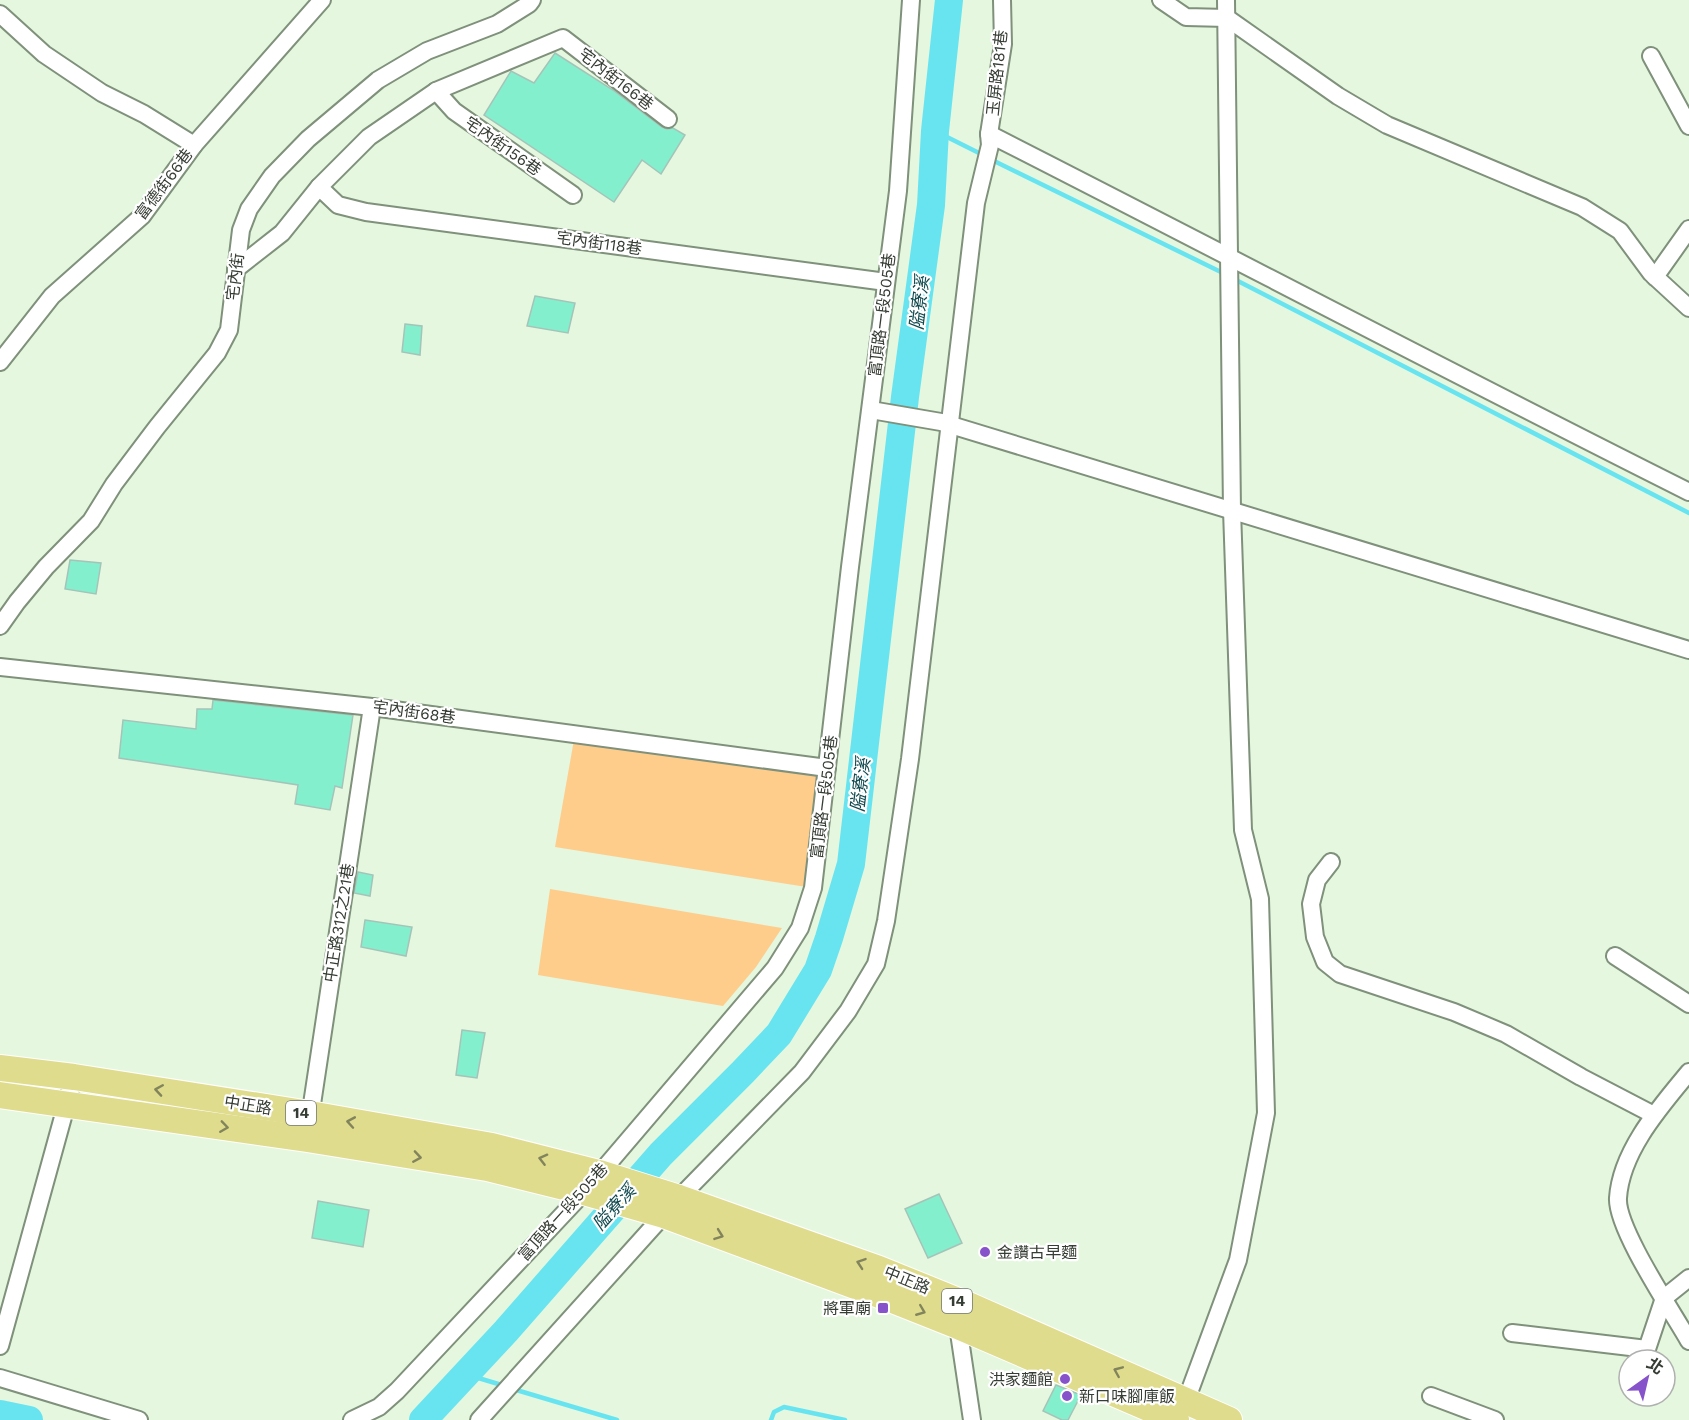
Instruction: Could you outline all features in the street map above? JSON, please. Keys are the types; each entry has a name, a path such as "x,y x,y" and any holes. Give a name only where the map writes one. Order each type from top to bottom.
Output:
{"main road":[{"name":"中正路","path":"0,1068 74,1077 487,1168 592,1183"},
{"name":"中正路","path":"0,1095 67,1104 309,1127"},
{"name":"14","path":"592,1183 671,1206"},
{"name":"中正路","path":"671,1206 885,1297 963,1316 1181,1414 1229,1420"}],"street":[{"name":"富德街66巷","path":"0,362 52,296 142,216 194,145 322,0"},
{"name":"宅內街","path":"0,626 39,576 92,521 121,474 217,353 229,330 241,230 249,209 272,176 308,139 378,80 427,51 497,24 532,0"},
{"name":"富頂路一段505巷","path":"352,1420 379,1407 397,1391 592,1183 775,968 800,928 813,888 827,768 876,411 886,282 898,191 910,0"},
{"name":"玉屏路181巷","path":"479,1420 671,1206 802,1072 848,1011 876,963 886,921 910,759 945,423 976,203 989,147 1003,44 1002,0"},
{"path":"1161,0 1186,17 1227,18 1338,96 1387,125 1582,207 1620,231 1655,277 1689,308"},
{"path":"1181,1414 1238,1260 1266,1113 1260,899 1243,830 1232,510 1226,0"},
{"path":"0,14 44,54 102,93 144,114 194,145"},
{"name":"宅內街166巷","path":"436,91 563,38 668,119"},
{"path":"1651,56 1689,126"},
{"path":"236,269 282,232 319,187 369,137 436,91"},
{"name":"宅內街156巷","path":"436,91 454,111 573,195"},
{"path":"989,147 1689,492"},
{"name":"宅內街118巷","path":"319,187 338,205 366,212 886,282"},
{"path":"1655,277 1689,229"},
{"path":"876,411 945,423 1689,650"},
{"name":"宅內街68巷","path":"0,667 372,706 827,768"},
{"name":"中正路312之21巷","path":"309,1127 372,706"},
{"path":"1331,862 1317,880 1311,904 1315,938 1325,962 1340,974 1454,1012 1506,1034 1654,1115"},
{"path":"1615,956 1689,1004"},
{"path":"1689,1072 1654,1115 1624,1167 1618,1200 1624,1227 1689,1341"},
{"path":"0,1346 74,1077"},
{"path":"1512,1333 1647,1349 1664,1298 1689,1278"},
{"path":"963,1316 972,1420"},
{"path":"0,1378 140,1420"},
{"path":"1431,1396 1495,1420"}],"shaded area":[{"path":"575,734 822,768 813,888 555,847"},
{"path":"550,889 782,928 756,967 723,1006 538,975"}],"building":[{"path":"555,53 613,90 662,127 673,128 685,135 661,174 642,160 614,202 484,115 511,71 534,83"},
{"path":"535,296 575,303 568,333 527,326"},
{"path":"405,324 422,326 420,355 402,352"},
{"path":"70,560 101,563 96,594 65,589"},
{"path":"213,700 353,715 342,788 335,786 330,810 295,804 298,785 119,758 123,720 196,729 197,709 212,709"},
{"path":"358,872 373,875 370,896 354,893"},
{"path":"365,920 412,927 406,956 361,947"},
{"path":"462,1030 485,1033 477,1078 456,1075"},
{"path":"939,1194 962,1243 928,1258 905,1209"},
{"path":"318,1201 369,1210 363,1247 312,1238"},
{"path":"1056,1385 1081,1395 1068,1420 1062,1420 1043,1411"}],"waterway":[{"name":"隘寮溪","path":"423,1420 506,1331 661,1154 779,1034 818,970 851,864 905,397 931,205 935,131 949,0"},
{"path":"935,131 983,155"},
{"path":"990,159 1225,274"},
{"path":"1232,278 1689,513"},
{"path":"465,1374 505,1386"},
{"path":"513,1389 617,1420"},
{"path":"771,1420 774,1412 784,1407 845,1420"},
{"name":"隘寮溪","path":"0,1414 29,1420"}],"place":[{"name":"金讚古早麵","path":"985,1252"},
{"name":"將軍廟","path":"883,1308"},
{"name":"洪家麵館","path":"1065,1379"},
{"name":"新口味腳庫飯","path":"1067,1396"}]}
